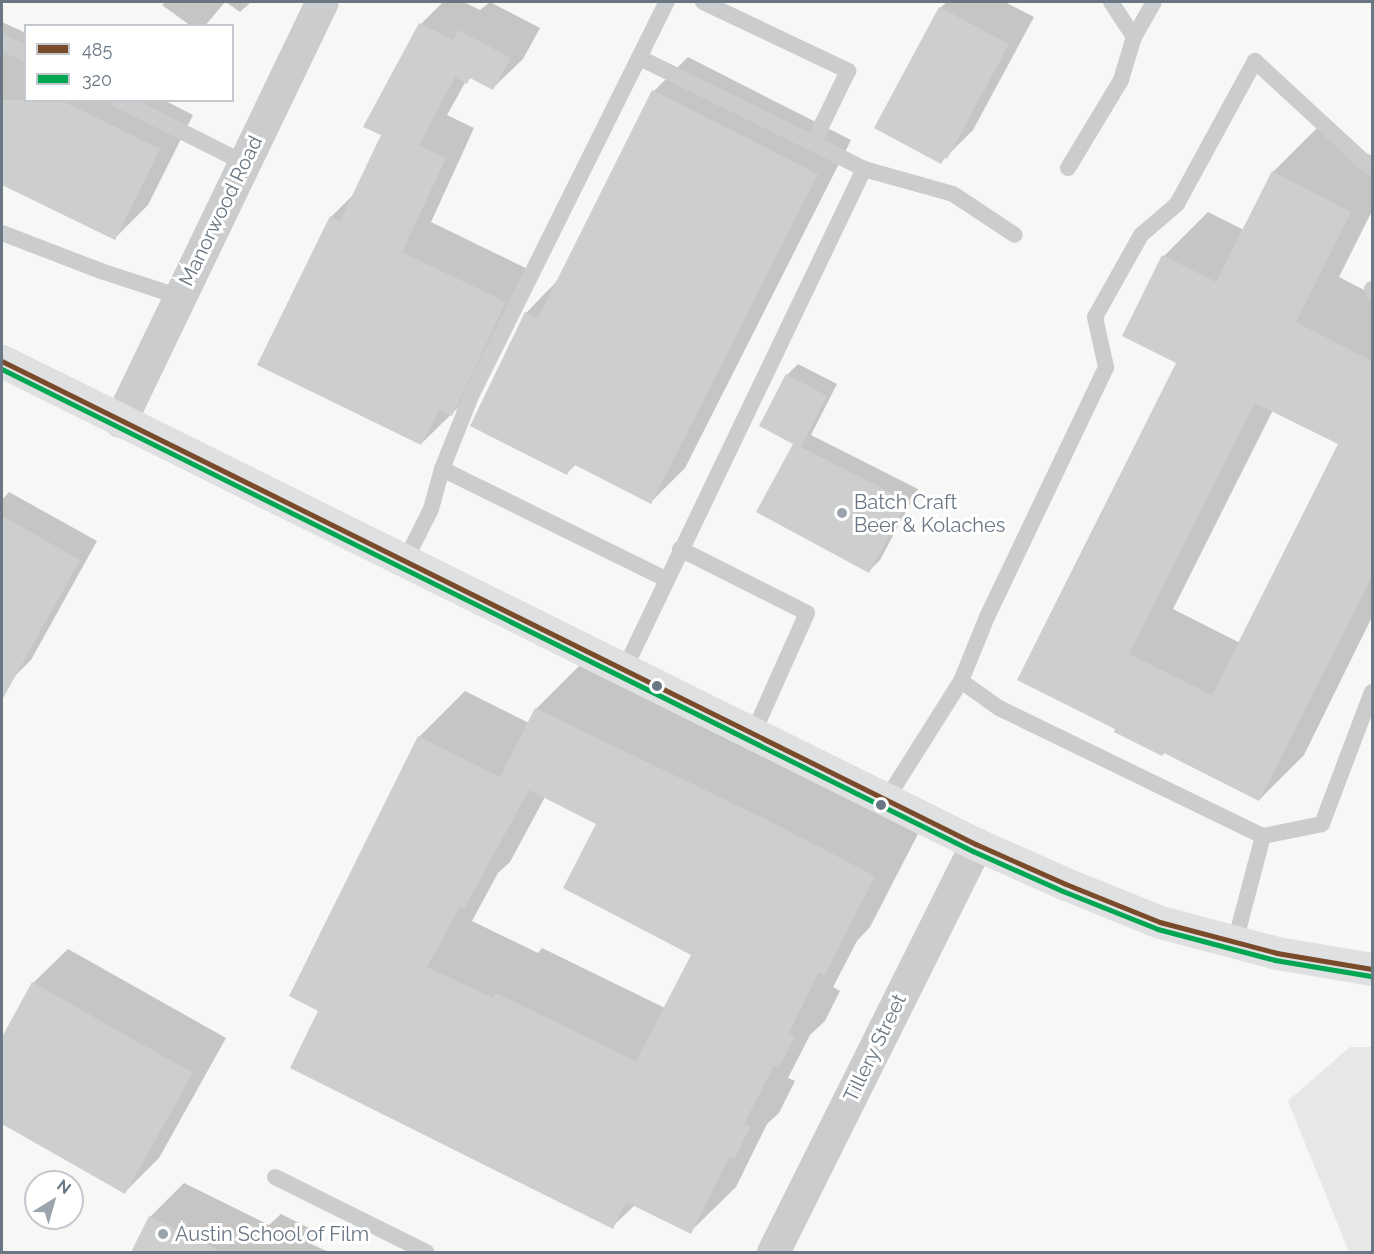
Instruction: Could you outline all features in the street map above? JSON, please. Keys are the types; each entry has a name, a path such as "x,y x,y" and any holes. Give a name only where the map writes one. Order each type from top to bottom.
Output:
{"main road":[{"path":"2,361 120,422 976,844 1160,922 1277,953 1372,969"}],"street":[{"name":"Manorwood Road","path":"120,422 322,2"},
{"name":"Tillery Street","path":"773,1252 976,844"}],"lane":[{"path":"405,561 431,509 442,469 471,396 667,2"},
{"path":"703,2 848,71 813,143"},
{"path":"1111,2 1134,37"},
{"path":"1068,168 1121,80 1134,37 1154,2"},
{"path":"2,42 24,53"},
{"path":"640,58 864,169 953,194 1015,235"},
{"path":"886,800 961,681 987,617 1106,367 1095,318 1141,235 1177,204 1255,61 1372,168"},
{"path":"123,102 244,163"},
{"path":"624,670 864,169"},
{"path":"2,233 100,271 131,279 180,297"},
{"path":"442,469 666,579"},
{"path":"680,549 807,613 753,734"},
{"path":"961,681 999,708 1263,836 1322,824 1372,692"},
{"path":"1235,942 1263,836"},
{"path":"274,1177 426,1252"}],"shaded area":[{"path":"1350,1047 1372,1047 1372,1252 1349,1252 1288,1101"}],"building":[{"path":"939,7 1009,44 947,159 945,157 941,164 874,128"},
{"path":"419,23 453,40 458,30 511,58 493,90 470,78 467,84 455,77 419,145 446,158 402,252 506,302 452,416 439,410 421,445 257,365 330,216 340,221 381,135 363,127"},
{"path":"652,90 818,174 651,504 573,464 567,475 470,426 525,312 538,318"},
{"path":"2,100 64,102 160,149 115,240 2,185"},
{"path":"1272,171 1351,212 1296,322 1372,361 1372,576 1259,801 1164,753 1162,756 1114,732 1115,729 1017,680 1176,363 1122,336 1162,255 1216,282","holes":["1255,403 1338,444 1212,695 1129,654"]},
{"path":"786,374 827,396 801,447 908,501 869,573 756,512 793,444 759,426"},
{"path":"2,516 80,560 2,700"},
{"path":"535,708 769,821 875,876 825,975 819,972 789,1033 795,1036 779,1068 774,1065 744,1124 750,1127 734,1160 729,1157 691,1234 626,1202 613,1229 290,1068 318,1011 289,996 418,736 500,777","holes":["529,790 596,824 563,888 691,955 636,1061 496,993 493,998 427,967 460,907 464,909"]},
{"path":"32,982 193,1073 125,1194 2,1124 2,1037"},
{"name":"Austin School of Film","path":"149,1216 222,1252 131,1252"}],"transit line":[{"name":"485","path":"2,361 976,844 1066,884 1160,922 1277,953 1372,969"},
{"name":"320","path":"2,369 973,851 1063,891 1158,929 1275,960 1371,976"}],"place":[{"name":"Batch Craft Beer & Kolaches","path":"842,513"},
{"name":"Austin School of Film","path":"163,1234"}]}
